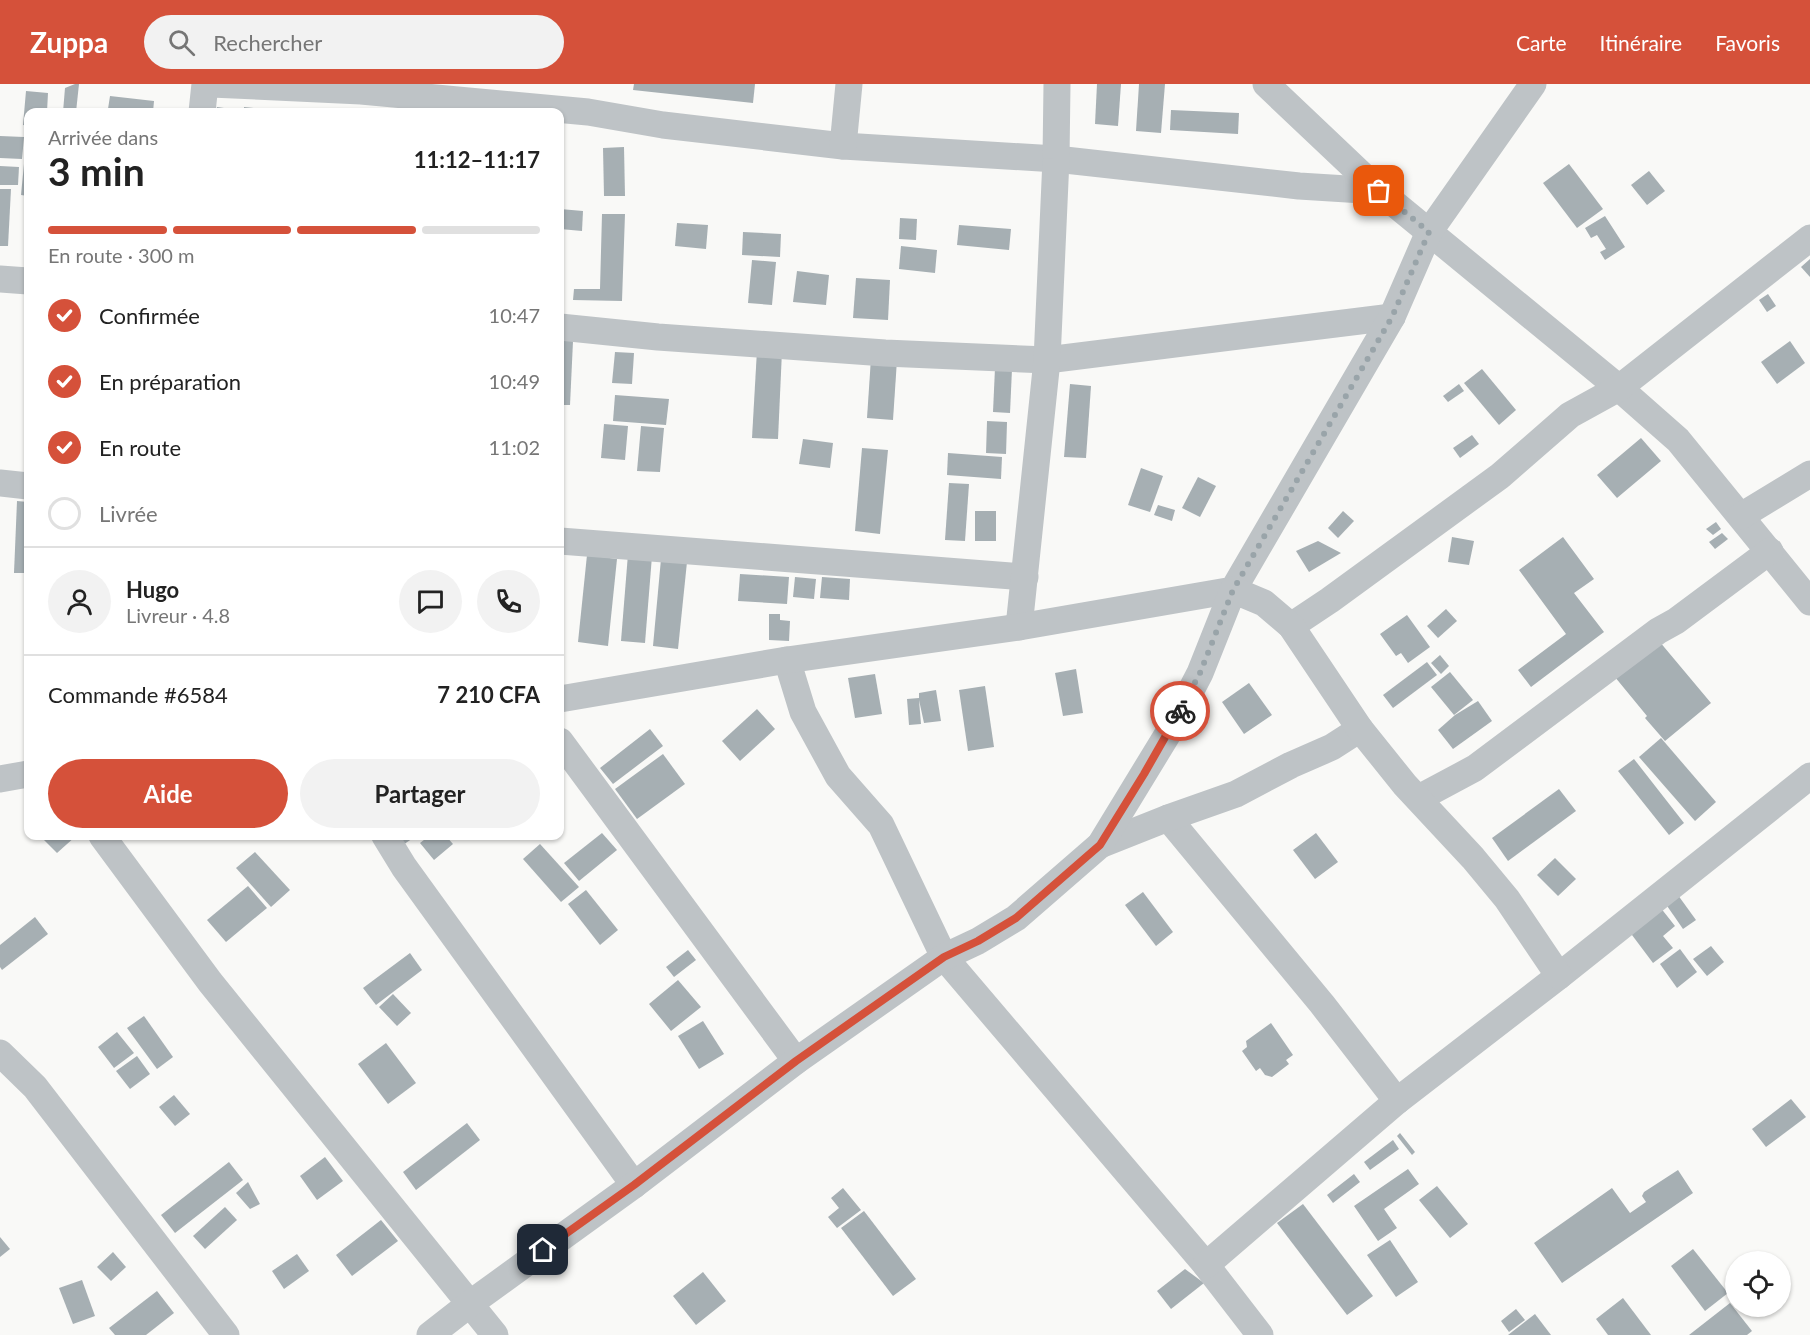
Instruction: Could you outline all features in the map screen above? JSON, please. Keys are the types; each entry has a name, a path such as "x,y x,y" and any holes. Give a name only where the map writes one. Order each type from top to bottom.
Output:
{"street":[{"path":"202,108 205,84"},
{"path":"211,84 362,91 406,98 536,108"},
{"path":"843,146 849,84"},
{"path":"1019,627 1047,360 1057,84"},
{"path":"1266,84 1379,191 1619,388 1678,440 1810,602"},
{"path":"430,1335 634,1185 796,1061 944,957 978,941 1016,918 1100,845 1161,746 1200,673 1233,590 1392,317 1429,232 1533,84"},
{"path":"564,110 663,125 843,146 1056,159 1288,185 1379,191"},
{"path":"1291,626 1500,476 1570,415 1619,388 1810,238"},
{"path":"0,279 24,281"},
{"path":"564,327 658,337 885,353 1047,360 1392,317"},
{"path":"1741,516 1810,474"},
{"path":"0,483 24,486"},
{"path":"564,541 1025,578"},
{"path":"1419,798 1475,768 1658,631 1676,621 1770,551"},
{"path":"564,698 787,660 1019,627 1233,590 1264,603 1291,626 1360,729 1405,785 1507,899 1559,976"},
{"path":"787,660 803,712 838,776 881,825 944,957 1206,1265 1260,1335"},
{"path":"1100,845 1236,794 1291,765 1332,747 1360,729"},
{"path":"564,746 796,1061"},
{"path":"0,779 24,775"},
{"path":"1206,1265 1396,1101 1559,976 1810,776"},
{"path":"1168,818 1322,1004 1396,1101"},
{"path":"105,840 210,982 495,1335"},
{"path":"387,840 404,867 634,1185"},
{"path":"0,1053 35,1087 226,1335"}],"building":[{"path":"79,84 76,108 63,108 65,88"},
{"path":"634,84 755,84 753,103 633,90"},
{"path":"1097,84 1121,84 1118,126 1095,124"},
{"path":"1139,84 1165,84 1161,133 1136,131"},
{"path":"26,91 48,93 47,108 24,108"},
{"path":"110,96 154,101 153,108 108,108"},
{"path":"1171,110 1239,113 1238,134 1170,130"},
{"path":"0,136 24,137 22,159 0,158"},
{"path":"624,147 625,196 604,196 603,148"},
{"path":"24,164 24,195 21,195"},
{"path":"1569,164 1603,209 1577,228 1543,183"},
{"path":"0,166 19,167 18,185 0,185"},
{"path":"1649,171 1665,191 1647,205 1631,185"},
{"path":"0,189 11,189 8,246 0,246"},
{"path":"564,209 583,211 582,231 564,229"},
{"path":"602,214 625,214 622,301 573,300 574,289 600,289"},
{"path":"1605,216 1625,247 1605,260 1600,252 1606,249 1597,235 1591,238 1585,228"},
{"path":"900,218 917,219 916,240 899,239"},
{"path":"677,223 708,225 706,249 675,246"},
{"path":"959,225 1011,229 1009,250 957,245"},
{"path":"743,232 781,234 780,257 742,255"},
{"path":"901,246 937,250 935,273 899,269"},
{"path":"1810,259 1810,277 1801,267"},
{"path":"752,260 776,262 772,305 748,303"},
{"path":"797,271 829,275 826,305 793,302"},
{"path":"856,278 890,280 888,320 853,318"},
{"path":"1768,294 1776,306 1767,312 1759,300"},
{"path":"564,341 573,341 570,405 564,405"},
{"path":"1790,341 1805,363 1777,384 1761,362"},
{"path":"757,350 782,351 778,439 752,438"},
{"path":"615,352 634,353 632,384 612,383"},
{"path":"871,358 897,360 893,420 867,418"},
{"path":"995,368 1012,369 1010,413 993,412"},
{"path":"1482,369 1516,410 1499,425 1464,383"},
{"path":"1070,384 1091,386 1086,458 1064,457"},
{"path":"1459,384 1464,391 1448,402 1443,396"},
{"path":"615,395 669,399 666,425 613,421"},
{"path":"987,421 1007,422 1006,454 986,453"},
{"path":"604,424 628,426 625,460 601,458"},
{"path":"641,426 664,428 660,472 637,471"},
{"path":"1472,435 1479,444 1460,458 1453,448"},
{"path":"1641,438 1661,461 1617,498 1597,475"},
{"path":"803,439 833,443 830,468 799,464"},
{"path":"862,448 888,450 880,534 855,531"},
{"path":"948,453 1002,457 1001,479 947,475"},
{"path":"1141,468 1163,476 1150,512 1128,505"},
{"path":"1198,477 1216,486 1200,517 1182,508"},
{"path":"949,483 969,484 965,541 945,540"},
{"path":"17,501 24,502 24,573 14,573"},
{"path":"1158,505 1175,510 1172,521 1154,515"},
{"path":"975,511 996,511 996,541 975,541"},
{"path":"1343,511 1354,521 1338,538 1328,528"},
{"path":"1716,522 1721,529 1713,535 1706,529"},
{"path":"1722,533 1728,539 1715,549 1709,542"},
{"path":"1452,537 1474,541 1469,565 1448,562"},
{"path":"1563,537 1594,579 1574,593 1604,632 1531,687 1518,670 1566,634 1519,570"},
{"path":"1318,541 1341,553 1309,572 1296,551"},
{"path":"628,554 652,556 645,643 621,641"},
{"path":"587,555 617,559 608,646 578,642"},
{"path":"661,559 687,562 678,649 653,646"},
{"path":"740,574 789,577 787,604 738,601"},
{"path":"795,577 816,579 814,599 793,597"},
{"path":"822,577 850,579 849,600 820,598"},
{"path":"1446,609 1457,621 1438,638 1427,626"},
{"path":"769,614 780,614 780,620 790,621 789,641 769,640"},
{"path":"1407,615 1430,647 1408,663 1401,653 1396,656 1380,634"},
{"path":"1654,635 1711,703 1665,741 1610,671"},
{"path":"1440,655 1449,666 1441,674 1431,663"},
{"path":"1427,662 1437,675 1393,708 1383,695"},
{"path":"1076,669 1083,713 1063,716 1055,673"},
{"path":"1450,672 1473,700 1454,715 1431,687"},
{"path":"875,674 882,714 855,718 848,678"},
{"path":"1249,683 1272,715 1244,734 1222,702"},
{"path":"985,686 994,747 968,751 959,690"},
{"path":"936,690 941,721 924,723 919,700 921,724 909,725 907,699 919,698 919,693"},
{"path":"1478,701 1492,721 1453,749 1438,730 1455,715"},
{"path":"757,709 775,729 740,761 722,741"},
{"path":"650,729 663,746 613,784 600,768"},
{"path":"1661,738 1716,802 1695,821 1639,757"},
{"path":"663,754 685,784 637,819 615,789"},
{"path":"1634,759 1684,823 1669,835 1618,771"},
{"path":"1559,789 1576,811 1508,861 1492,838"},
{"path":"602,833 617,850 579,881 564,863"},
{"path":"1316,833 1338,862 1315,879 1293,850"},
{"path":"44,840 72,840 57,853"},
{"path":"394,840 410,840 400,847"},
{"path":"424,840 450,840 453,844 434,860 420,843"},
{"path":"540,844 579,887 561,902 523,859"},
{"path":"255,852 290,890 271,907 236,868"},
{"path":"1555,858 1576,879 1558,896 1537,875"},
{"path":"248,886 267,908 226,942 207,920"},
{"path":"586,890 618,930 600,945 568,904"},
{"path":"1675,891 1696,920 1683,929 1663,900"},
{"path":"1143,892 1173,932 1156,946 1125,905"},
{"path":"1660,907 1675,926 1663,936 1673,948 1653,963 1629,931"},
{"path":"35,917 48,934 2,970 0,945"},
{"path":"1711,946 1724,962 1707,976 1693,959"},
{"path":"1680,949 1697,972 1677,988 1660,964"},
{"path":"688,950 696,960 674,977 666,967"},
{"path":"410,953 422,970 376,1005 363,988"},
{"path":"678,980 701,1007 671,1031 649,1004"},
{"path":"393,994 411,1013 397,1026 379,1007"},
{"path":"144,1016 173,1057 157,1069 127,1028"},
{"path":"703,1021 724,1054 699,1069 678,1036"},
{"path":"1271,1023 1293,1055 1286,1060 1289,1064 1272,1077 1265,1075 1260,1068 1256,1071 1242,1051 1247,1047 1246,1041"},
{"path":"117,1032 134,1053 114,1068 98,1047"},
{"path":"386,1043 416,1083 388,1104 358,1064"},
{"path":"137,1056 150,1074 130,1089 116,1071"},
{"path":"174,1095 190,1114 175,1126 159,1107"},
{"path":"1791,1099 1806,1117 1766,1147 1752,1129"},
{"path":"467,1123 480,1140 416,1190 403,1172"},
{"path":"1400,1133 1415,1152 1412,1155 1397,1136"},
{"path":"1393,1140 1399,1149 1370,1170 1364,1162"},
{"path":"325,1157 343,1181 317,1200 300,1176"},
{"path":"229,1162 243,1180 175,1233 161,1215"},
{"path":"1408,1169 1419,1184 1384,1209 1397,1228 1378,1241 1354,1206"},
{"path":"1678,1170 1693,1193 1562,1283 1534,1243 1612,1188 1630,1213 1646,1202 1642,1196 1644,1192"},
{"path":"1354,1174 1360,1182 1333,1203 1327,1195"},
{"path":"248,1182 260,1204 250,1209 236,1193"},
{"path":"1437,1186 1468,1224 1450,1238 1419,1200"},
{"path":"843,1188 861,1210 837,1228 828,1217 839,1208 831,1198"},
{"path":"1303,1204 1373,1296 1347,1315 1277,1223"},
{"path":"225,1207 237,1220 205,1249 193,1236"},
{"path":"864,1211 916,1279 893,1296 841,1228"},
{"path":"381,1220 398,1241 352,1276 336,1255"},
{"path":"0,1237 10,1249 0,1257"},
{"path":"1390,1240 1418,1282 1396,1297 1367,1255"},
{"path":"1693,1249 1725,1289 1725,1295 1705,1311 1671,1266"},
{"path":"113,1252 126,1267 111,1281 97,1267"},
{"path":"297,1254 309,1271 284,1289 272,1271"},
{"path":"1185,1269 1204,1283 1171,1309 1157,1291"},
{"path":"703,1272 726,1301 696,1325 673,1296"},
{"path":"82,1280 95,1316 73,1324 59,1288"},
{"path":"157,1291 174,1313 146,1335 115,1335 109,1328"},
{"path":"1623,1298 1651,1335 1608,1335 1596,1319"},
{"path":"1725,1307 1725,1317 1741,1317 1752,1331 1747,1335 1689,1335"},
{"path":"1516,1309 1525,1320 1509,1332 1501,1321"},
{"path":"1535,1314 1551,1335 1508,1335"}],"way so far":[{"path":"1180,711 1200,673 1233,590 1392,317 1429,232 1379,191"}],"route":[{"path":"543,1250 634,1185 796,1061 944,957 978,941 1016,918 1100,845 1180,711"}]}
